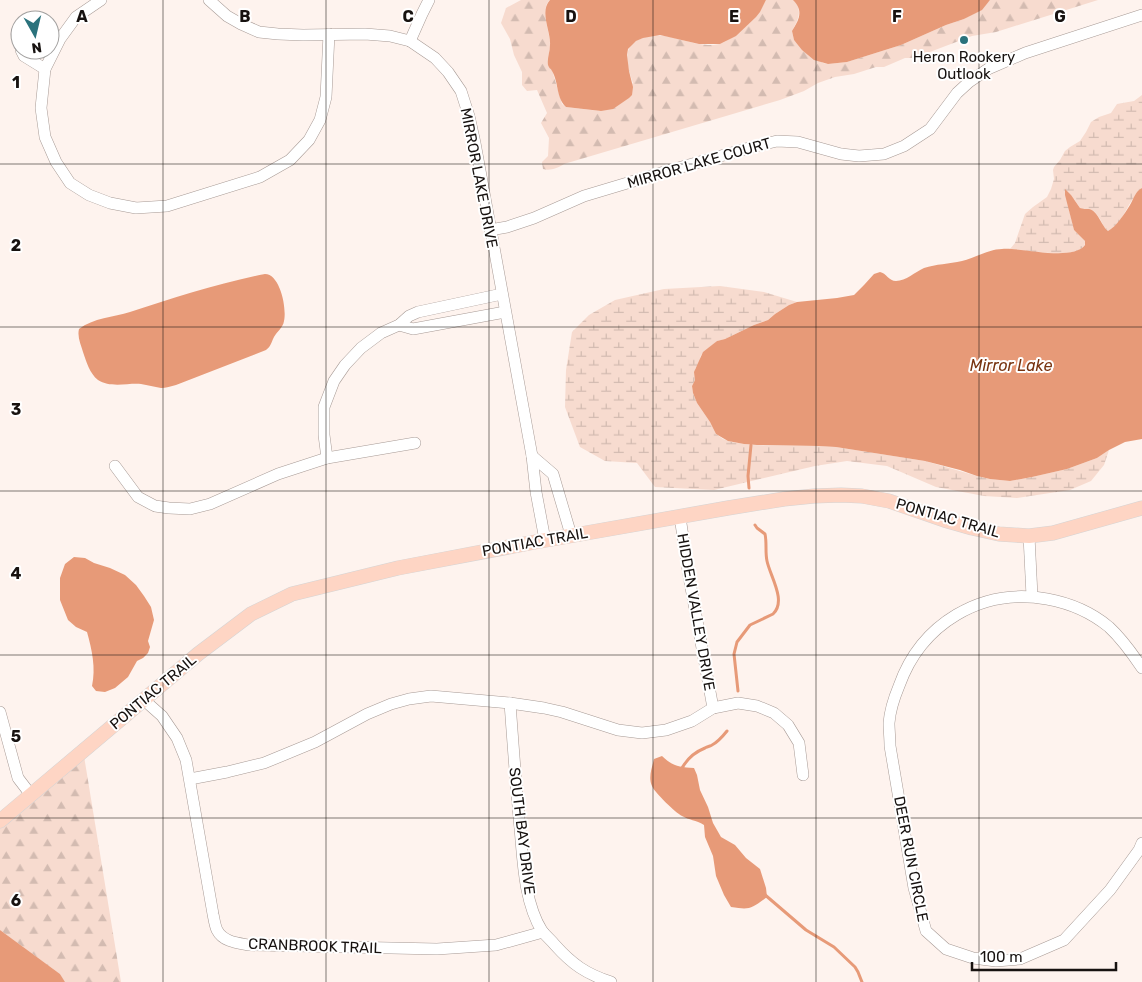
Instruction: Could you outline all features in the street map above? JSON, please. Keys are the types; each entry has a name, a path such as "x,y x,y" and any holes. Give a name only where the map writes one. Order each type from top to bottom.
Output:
{"main road":[{"name":"PONTIAC TRAIL","path":"0,821 198,654 251,614 292,594 398,568 545,540 784,499 814,496 862,496 889,501 944,520 999,534 1029,536 1053,533 1142,508"}],"street":[{"path":"60,33 76,17 101,0"},
{"name":"MIRROR LAKE DRIVE","path":"209,0 227,16 259,32 278,34 365,34 390,36 410,41 435,58 448,72 461,91 469,116 532,456 536,492 545,540"},
{"path":"410,41 429,0"},
{"name":"MIRROR LAKE COURT","path":"490,230 507,227 534,218 584,196 777,141 798,142 841,154 859,156 884,154 904,146 930,129 957,93 988,69 1025,53 1142,15"},
{"path":"48,60 45,69 41,108 45,137 56,162 70,183 89,195 110,203 136,208 167,206 260,177 290,160 309,140 320,120 326,97 329,34"},
{"path":"30,60 45,69"},
{"path":"327,458 324,435 324,407 334,381 345,365 361,348 381,333 399,325 409,316 418,312 502,294"},
{"path":"439,307 442,324"},
{"path":"399,325 413,329 505,312"},
{"path":"115,466 138,497 155,506 190,509 210,504 278,474 327,458 415,443"},
{"path":"532,456 554,474 571,536"},
{"name":"HIDDEN VALLEY DRIVE","path":"680,517 712,708"},
{"path":"1029,536 1032,596"},
{"name":"DEER RUN CIRCLE","path":"1142,668 1129,648 1108,626 1088,613 1061,602 1032,596 988,601 965,610 942,624 915,654 903,673 894,699 889,723 890,746 914,888 926,931 946,949 973,958 996,962 1020,959 1064,940 1110,890 1142,843"},
{"path":"190,779 264,762 315,742 367,714 391,704 431,696 544,708 618,730 642,733 666,730 692,721 712,708 738,703 757,706 774,713 788,725 799,743 803,775"},
{"name":"CRANBROOK TRAIL","path":"144,700 162,716 177,738 186,760 213,914 217,931 224,938 249,945 437,950 496,945 543,932"},
{"name":"SOUTH BAY DRIVE","path":"510,703 513,759 527,888 535,916 543,932 577,967 595,977 611,982"},
{"path":"0,712 18,778 31,795"}],"green space":[{"path":"521,0 550,0 545,12 550,42 548,62 562,104 566,107 600,111 633,83 627,58 630,47 634,43 649,36 666,36 699,44 719,44 725,42 746,26 766,0 794,0 799,12 792,31 794,40 823,63 828,64 847,62 901,45 964,19 981,10 990,0 1098,0 996,32 972,36 914,58 905,58 884,67 876,67 854,74 835,77 780,100 548,170 543,169 542,162 548,156 549,138 541,123 547,113 537,90 527,91 522,85 522,72 514,55 510,39 501,23 506,8"},
{"path":"1142,95 1142,188 1133,198 1118,223 1108,231 1096,214 1080,208 1074,199 1069,209 1074,230 1085,241 1085,245 1082,248 1068,253 1010,249 1015,243 1025,214 1047,197 1054,179 1054,167 1065,151 1080,141 1091,122 1111,113 1117,104 1134,101"},
{"path":"720,286 764,292 797,302 789,305 768,320 717,341 701,355 695,369 695,380 692,386 693,393 716,434 723,439 751,445 836,447 925,461 977,476 1010,481 1067,469 1097,458 1109,450 1104,465 1091,481 1070,490 1017,498 984,496 936,487 887,466 847,461 815,466 714,490 655,487 637,463 605,461 580,447 565,407 566,370 572,332 589,315 615,300 664,289"},
{"path":"84,756 121,982 65,982 60,974 0,930 0,826"}],"water":[{"path":"550,0 766,0 756,17 736,36 720,44 699,44 660,35 636,41 628,49 627,55 633,87 632,95 613,109 601,111 566,107 561,99 554,76 548,65 550,40 545,16"},
{"path":"793,0 990,0 982,10 901,45 847,62 828,64 814,60 794,40 792,31 799,12"},
{"name":"Mirror Lake","path":"1142,188 1142,439 1125,442 1097,458 1067,469 1010,481 977,476 925,461 836,447 757,445 728,441 716,434 697,403 692,386 695,380 694,372 703,352 717,341 768,320 789,305 797,302 854,295 874,274 880,272 891,280 900,281 924,268 962,261 997,249 1069,253 1085,245 1085,241 1074,230 1065,189 1080,208 1095,212 1108,231 1120,220 1136,193"},
{"path":"265,274 270,275 278,285 285,315 282,326 266,350 176,385 163,388 141,384 108,384 98,380 91,371 85,359 79,338 79,329 85,325 214,286"},
{"path":"74,557 85,558 125,575 144,596 151,607 154,620 148,641 150,647 148,653 137,661 128,677 115,688 105,692 96,691 92,686 93,659 87,632 76,627 68,620 60,600 60,578 65,564"},
{"path":"662,756 676,765 694,768 700,790 713,823 721,837 735,845 746,858 760,869 767,897 757,904 750,908 731,907 716,876 713,856 705,837 704,825 679,814 654,789 650,776 654,759"},
{"path":"0,930 60,974 65,982 0,982"}],"waterway":[{"path":"749,488 748,476 751,445"},
{"path":"738,691 734,654 737,642 750,625 773,614 777,609 778,602 778,595 767,561 765,534 755,525"},
{"path":"681,770 691,757 712,745 727,731"},
{"path":"764,894 806,930 834,947 855,967 862,982"}],"place":[{"name":"Heron Rookery Outlook","path":"964,40"}]}
